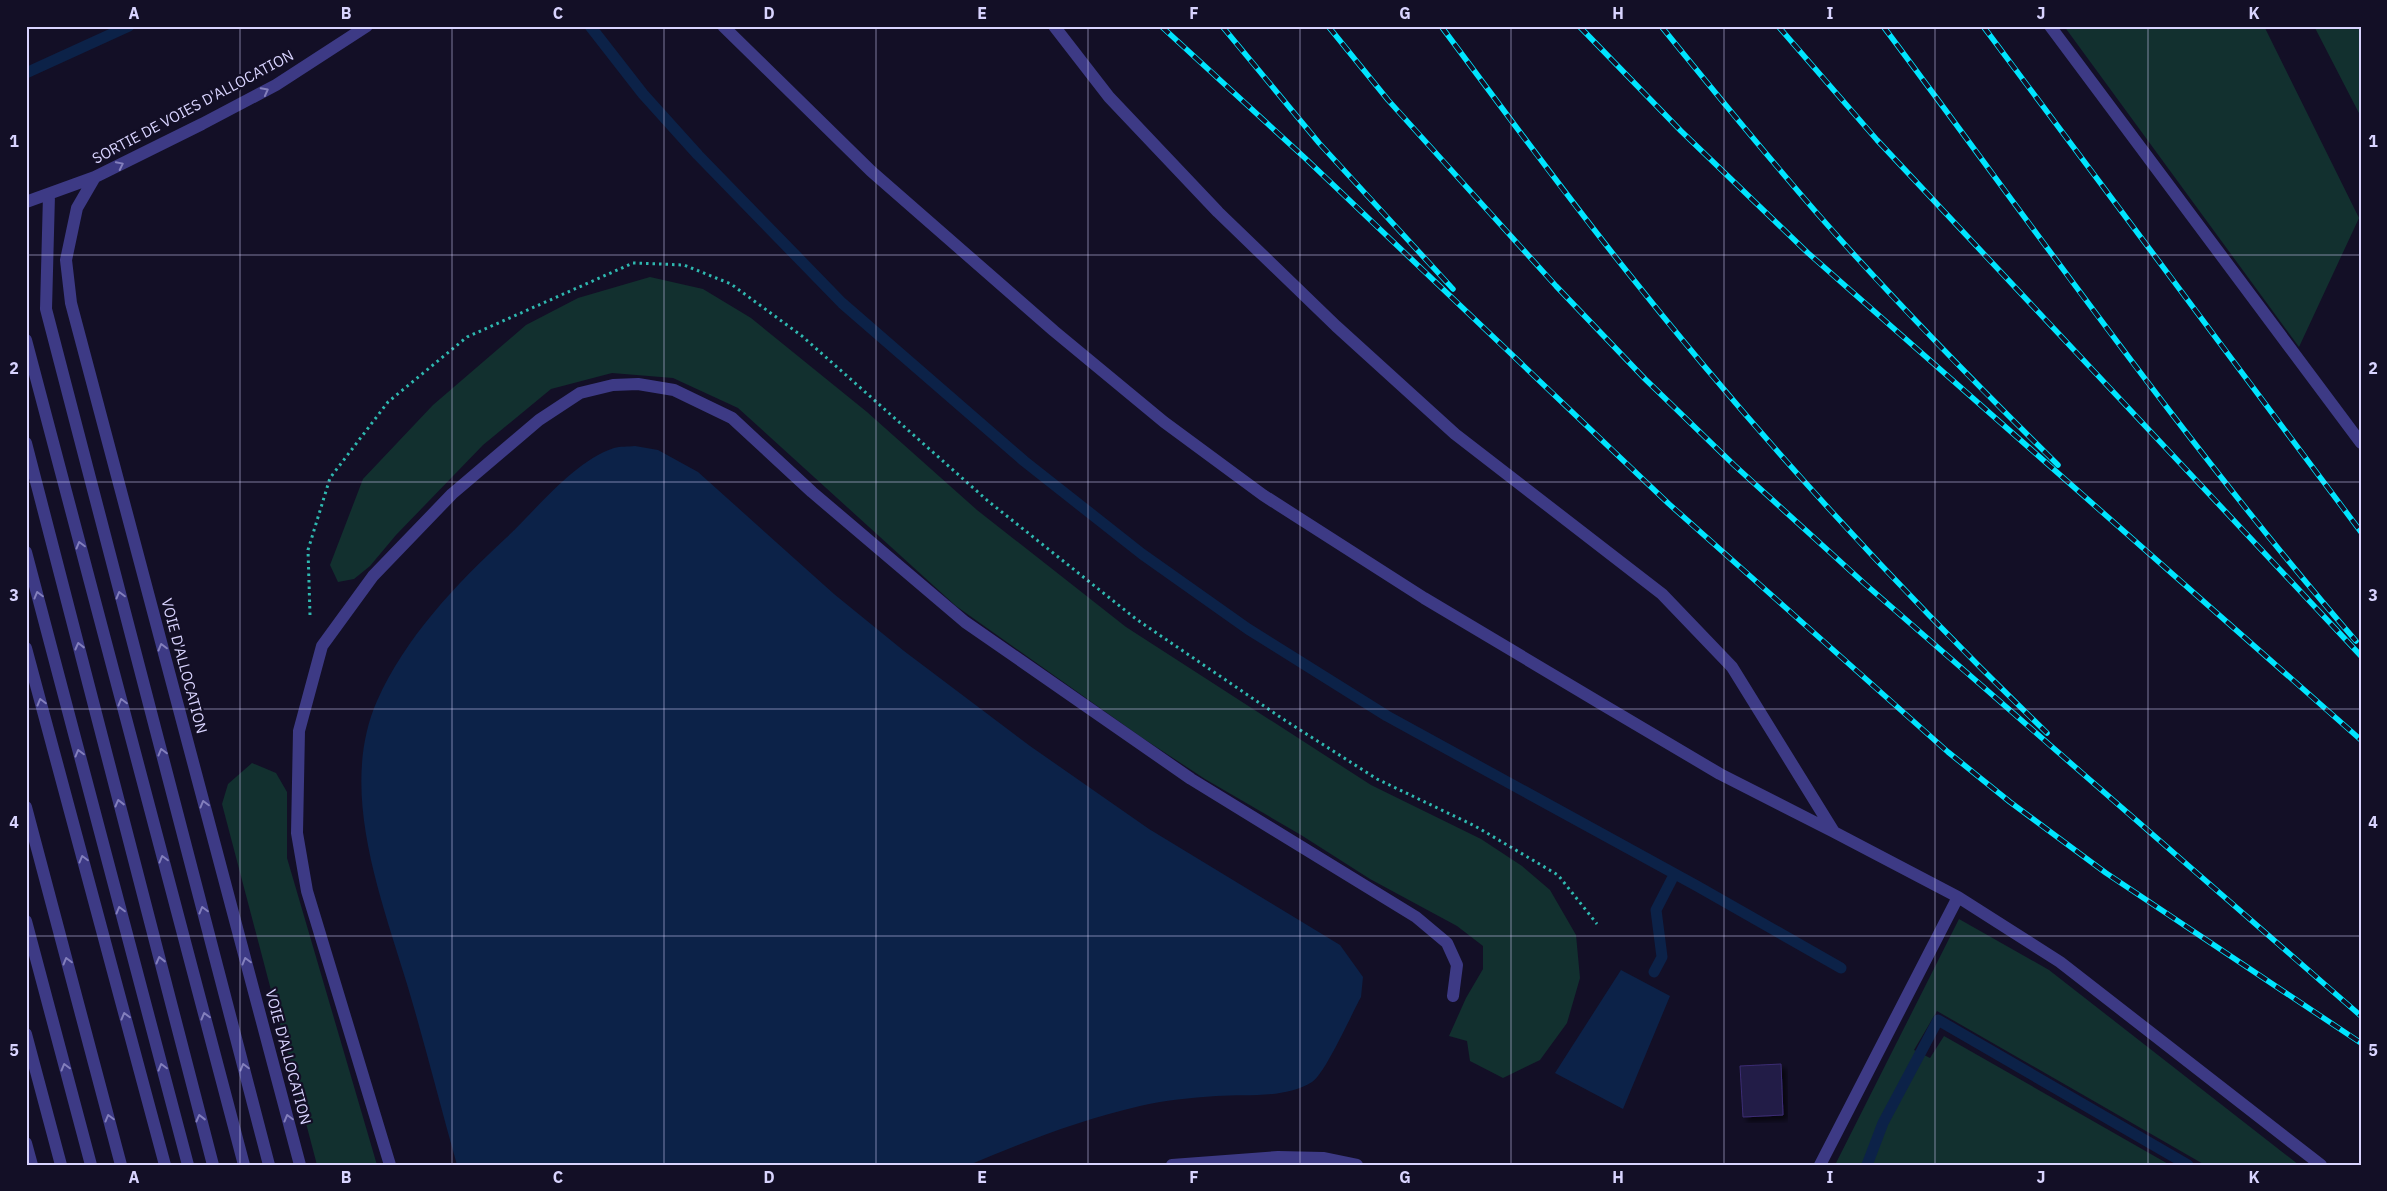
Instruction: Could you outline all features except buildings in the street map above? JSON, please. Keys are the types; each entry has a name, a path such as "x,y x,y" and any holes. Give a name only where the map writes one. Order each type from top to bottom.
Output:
{"lane":[{"name":"SORTIE DE VOIES D'ALLOCATION","path":"26,202 95,177 276,85 367,26"},
{"path":"723,26 870,171 1047,325 1164,422 1263,496 1424,598 1720,774 1958,897 2060,962 2321,1165"},
{"path":"1054,26 1116,104 1218,212 1336,326 1455,434 1662,594 1732,667 1834,832"},
{"path":"2050,26 2361,443"},
{"name":"VOIE D'ALLOCATION","path":"95,177 78,208 66,260 71,303 300,1165"},
{"path":"49,195 46,309 269,1165"},
{"path":"26,340 244,1165"},
{"path":"390,1165 308,891 297,833 299,732 322,646 373,576 452,494 539,420 580,393 613,385 638,384 674,390 732,418 812,492 973,627 1191,779 1416,917 1447,943 1457,966 1453,996"},
{"path":"26,443 213,1165"},
{"path":"26,552 188,1165"},
{"path":"26,648 165,1165"},
{"path":"26,807 121,1165"},
{"path":"1820,1165 1958,897"},
{"path":"26,921 91,1165"},
{"path":"26,1034 61,1165"},
{"path":"26,1143 32,1165"},
{"path":"1172,1165 1278,1158 1322,1158 1357,1165"}],"green space":[{"path":"2064,26 2264,26 2359,218 2299,347"},
{"path":"2314,26 2361,26 2361,117"},
{"path":"650,277 703,289 751,318 867,412 977,510 1126,627 1371,785 1481,839 1522,866 1550,890 1576,935 1580,978 1567,1023 1540,1060 1503,1078 1470,1061 1467,1041 1449,1036 1466,998 1483,969 1483,946 1457,926 1370,879 1301,835 1205,779 1141,737 956,606 738,408 673,378 612,373 551,389 483,445 396,535 370,566 354,579 338,582 330,565 363,479 433,405 526,325 578,298"},
{"path":"252,763 276,773 287,792 287,858 377,1165 317,1165 222,804 228,784"},
{"path":"1959,919 2049,970 2299,1165 2205,1165 1937,1011 1914,1050 1930,1058 1944,1036 2170,1165 1835,1165"}],"water":[{"path":"635,446 658,450 698,472 834,594 904,651 1030,746 1149,829 1340,945 1363,977 1361,997 1331,1056 1317,1077 1312,1082 1290,1091 1216,1096 1149,1104 1053,1132 969,1165 457,1165 414,1007 376,880 368,843 362,807 362,771 366,735 377,701 402,655 433,613 451,593 570,475 599,454 616,447"},
{"path":"1621,970 1670,996 1623,1109 1555,1073"}],"waterway":[{"path":"26,73 129,26"},
{"path":"590,26 643,94 698,155 842,303 1024,461 1142,554 1248,629 1387,716 1697,886 1841,968"},
{"path":"1654,972 1662,957 1656,910 1674,875"},
{"path":"1867,1165 1883,1123 1938,1020 2188,1165"}],"railway":[{"path":"1161,26 1305,158 1669,504 1948,752 2010,802 2106,873 2361,1043"},
{"path":"1222,26 1319,143 1453,289"},
{"path":"1328,26 1388,100 1556,286 1645,379 1734,465 1865,584 2361,1016"},
{"path":"1441,26 1532,149 1602,239 1674,330 1776,450 1882,566 2047,733"},
{"path":"1579,26 1681,131 1808,253 2361,740"},
{"path":"1661,26 1757,143 1845,245 1935,341 2058,465"},
{"path":"1778,26 1877,140 2361,656"},
{"path":"1883,26 2173,415 2233,492 2356,641"},
{"path":"1983,26 2361,532"}]}
